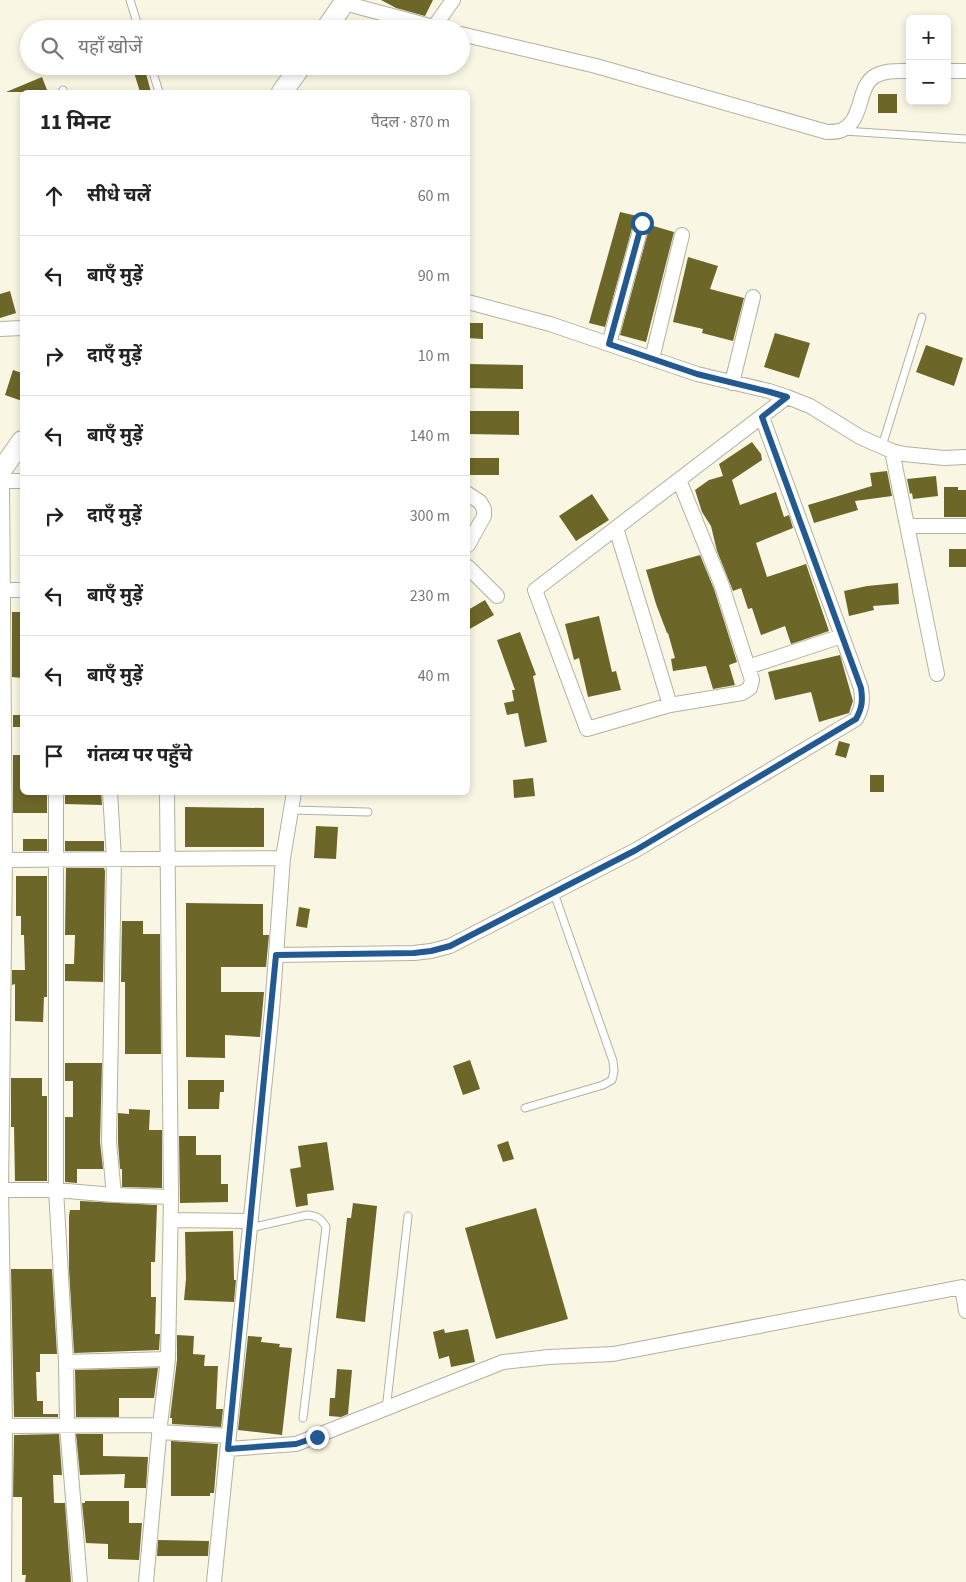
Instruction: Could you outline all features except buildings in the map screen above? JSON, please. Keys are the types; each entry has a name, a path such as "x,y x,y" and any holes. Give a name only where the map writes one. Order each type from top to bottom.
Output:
{"main road":[{"path":"332,20 345,1"},
{"path":"283,90 294,75"},
{"path":"1,477 20,444"}],"street":[{"path":"442,20 453,0"},
{"path":"345,1 410,20"},
{"path":"470,36 596,66 827,132 841,131 853,122 866,86 874,76 887,71 906,71"},
{"path":"951,71 966,71"},
{"path":"609,344 642,223"},
{"path":"652,359 682,235"},
{"path":"732,383 753,297"},
{"path":"470,303 550,324 697,374 787,397 810,406 860,437 904,454 934,457 966,457"},
{"path":"0,330 20,328"},
{"path":"679,480 722,586 752,680 750,688 742,693 670,705 587,729 535,590 787,397"},
{"path":"276,955 414,953 450,946 636,850 856,719 861,710 863,700 861,688 762,417"},
{"path":"887,448 907,526 937,674"},
{"path":"4,1582 1,1190 3,590 1,477 20,481"},
{"path":"470,495 480,502 484,509 484,516 470,541"},
{"path":"907,526 966,526"},
{"path":"616,528 670,705"},
{"path":"470,569 497,596"},
{"path":"3,590 20,590"},
{"path":"748,667 842,636"},
{"path":"56,795 56,1190 66,1362 67,1426 80,1582"},
{"path":"110,795 114,859 109,1142 114,1195"},
{"path":"146,1582 168,1359 171,1197 167,795"},
{"path":"214,1582 276,955 283,858 294,795"},
{"path":"2,860 283,858"},
{"path":"1,1190 56,1190 171,1197"},
{"path":"171,1220 250,1224"},
{"path":"3,1426 160,1429 228,1442 296,1444 386,1410 503,1362 549,1357 613,1354 962,1287 966,1310"},
{"path":"66,1362 168,1359"}],"lane":[{"path":"130,0 136,20"},
{"path":"154,75 158,90"},
{"path":"841,131 966,139"},
{"path":"887,448 922,317"},
{"path":"292,810 368,812"},
{"path":"525,1108 603,1085 612,1080 614,1071 613,1062 554,893"},
{"path":"250,1224 307,1215 322,1219 326,1227 303,1418"},
{"path":"386,1410 408,1216"}],"route":[{"path":"317,1437 296,1444 275,1447 228,1449 276,955 414,953 450,946 636,850 856,719 861,710 863,700 861,688 762,417 787,397 697,374 609,344 642,223"}]}
